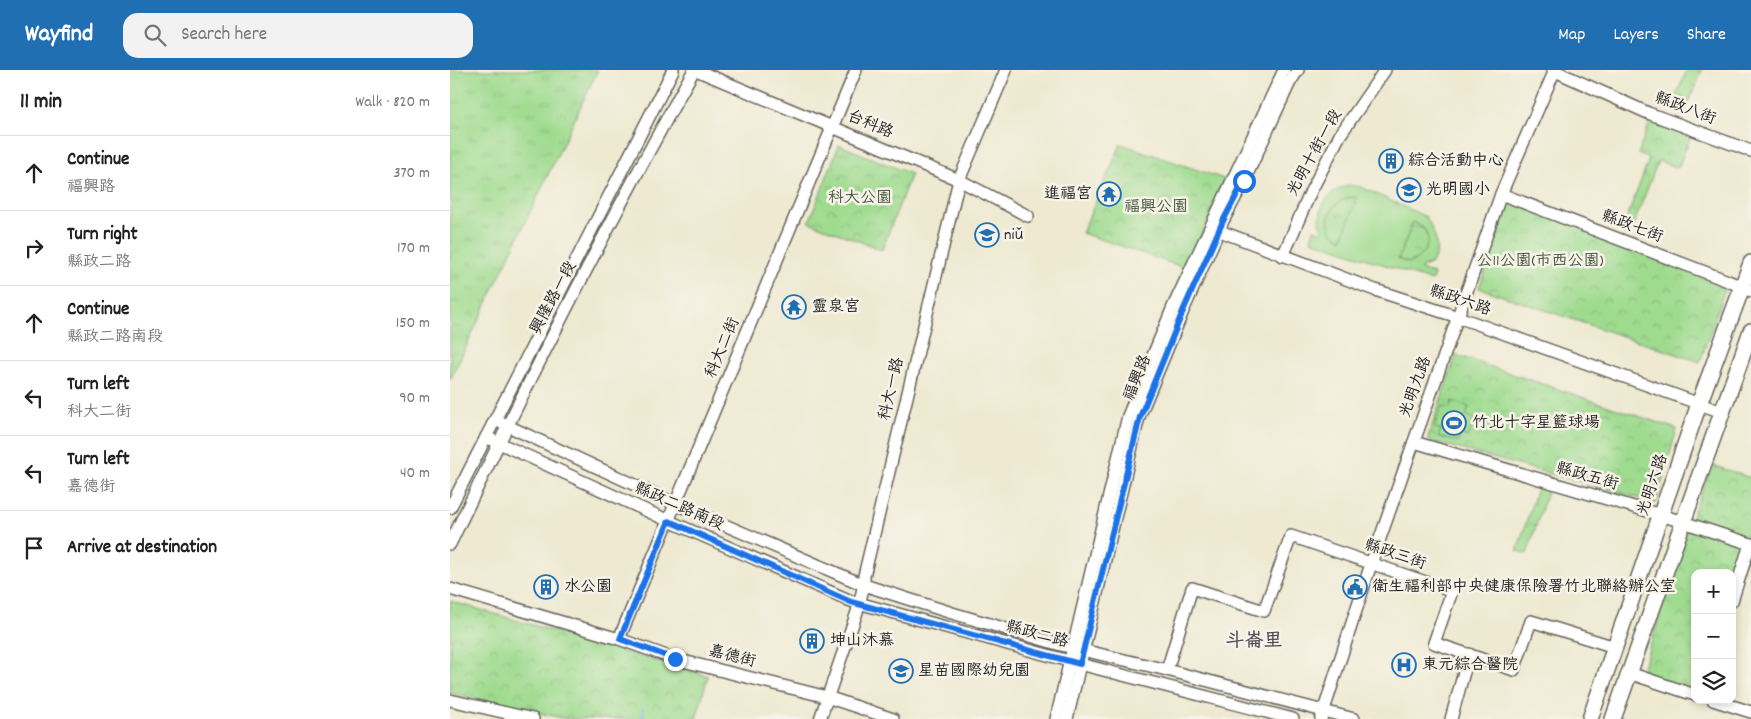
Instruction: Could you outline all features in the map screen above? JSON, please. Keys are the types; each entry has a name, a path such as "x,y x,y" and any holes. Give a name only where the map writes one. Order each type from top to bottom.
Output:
{"main road":[{"name":"光明六路","path":"1590,719 1699,404 1746,289 1751,263"},
{"path":"1613,719 1751,331"}],"street":[{"name":"興隆路一段","path":"450,508 672,70"},
{"name":"興隆路一段","path":"450,544 514,410 658,134 695,70"},
{"name":"台科路","path":"695,70 959,180 1028,216"},
{"name":"科大二街","path":"620,639 856,70"},
{"name":"科大一路","path":"820,719 860,604 866,567 959,180 1006,70"},
{"name":"福興路","path":"1215,229 1284,70"},
{"name":"福興路","path":"1066,719 1075,663 1128,416 1174,307 1215,229 1244,181 1290,82 1298,70"},
{"name":"光明十街一段","path":"1283,256 1311,191 1340,135 1385,70"},
{"name":"縣政八街","path":"1554,70 1648,112 1751,151"},
{"name":"光明九路","path":"1322,715 1371,564 1501,194 1554,70"},
{"name":"縣政七街","path":"1501,194 1746,289"},
{"name":"縣政六路","path":"1215,229 1375,290 1458,317 1722,412"},
{"name":"縣政二路南段","path":"495,420 676,504 864,584 952,613 1078,649"},
{"name":"縣政二路南段","path":"486,437 669,521 860,604"},
{"name":"縣政五街","path":"1414,442 1661,515 1750,544"},
{"name":"縣政三街","path":"1167,670 1192,588 1264,611 1291,536 1452,591 1434,643 1514,670 1531,621 1615,648"},
{"path":"1736,588 1750,544"},
{"name":"嘉德街","path":"450,589 620,639 675,659 827,697 893,719"},
{"name":"縣政二路","path":"860,604 1075,663 1293,719"},
{"name":"縣政二路","path":"1078,649 1167,670 1322,715 1354,719"},
{"path":"1451,719 1469,654"},
{"name":"福興路","path":"1056,719 1075,663"},
{"path":"1630,673 1691,693"},
{"path":"450,700 533,719"},
{"path":"1726,704 1751,712"}],"green space":[{"path":"450,70 598,70 450,380"},
{"path":"1687,70 1702,70 1684,113 1671,107"},
{"path":"1652,117 1692,133 1678,168 1658,161 1630,234 1622,231 1649,159 1638,154"},
{"name":"福興公園","path":"1121,144 1224,179 1188,269 1082,233"},
{"name":"科大公園","path":"839,145 911,174 882,250 809,222"},
{"path":"1349,185 1361,187 1426,217 1434,233 1437,246 1435,258 1431,263 1420,269 1434,274 1432,281 1311,240 1314,229 1322,232 1320,216 1324,203 1328,197","holes":["1352,197 1357,198 1342,239 1330,229 1329,216 1337,204","1413,222 1421,226 1425,231 1428,243 1421,254 1409,263 1398,259"]},
{"path":"1352,197 1358,198 1342,239 1330,229 1329,216 1337,204"},
{"name":"公11公園(市西公園)","path":"1510,200 1727,283 1700,362 1479,288"},
{"path":"1413,222 1421,226 1428,237 1428,243 1421,255 1409,263 1398,259"},
{"path":"1456,355 1677,429 1656,503 1427,440"},
{"name":"竹北十字星籃球場","path":"1452,401 1469,407 1466,415 1474,419 1468,437 1460,434 1458,442 1438,437 1441,430 1434,427 1442,406 1450,408"},
{"path":"1712,465 1751,478 1751,544 1736,589 1736,569 1691,569 1691,694 1640,677 1689,524"},
{"path":"1539,482 1549,486 1527,554 1517,551"},
{"path":"450,601 708,676 696,719 567,719 450,693"}],"waterway":[{"path":"643,709 643,719"}],"place":[{"name":"綜合活動中心","path":"1391,161"},
{"name":"光明國小","path":"1409,190"},
{"name":"進福宮","path":"1109,194"},
{"name":"niǔ","path":"987,235"},
{"name":"靈泉宮","path":"794,307"},
{"name":"竹北十字星籃球場","path":"1454,423"},
{"name":"水公園","path":"546,587"},
{"name":"衛生福利部中央健康保險署竹北聯絡辦公室","path":"1355,587"},
{"name":"坤山沐慕","path":"812,641"},
{"name":"東元綜合醫院","path":"1404,665"},
{"name":"星苗國際幼兒園","path":"901,671"}],"district":[{"name":"斗崙里","path":"1254,642"}],"route":[{"path":"675,659 620,639 669,521 851,602 1080,664 1140,417 1183,311 1223,221 1244,181"}]}
